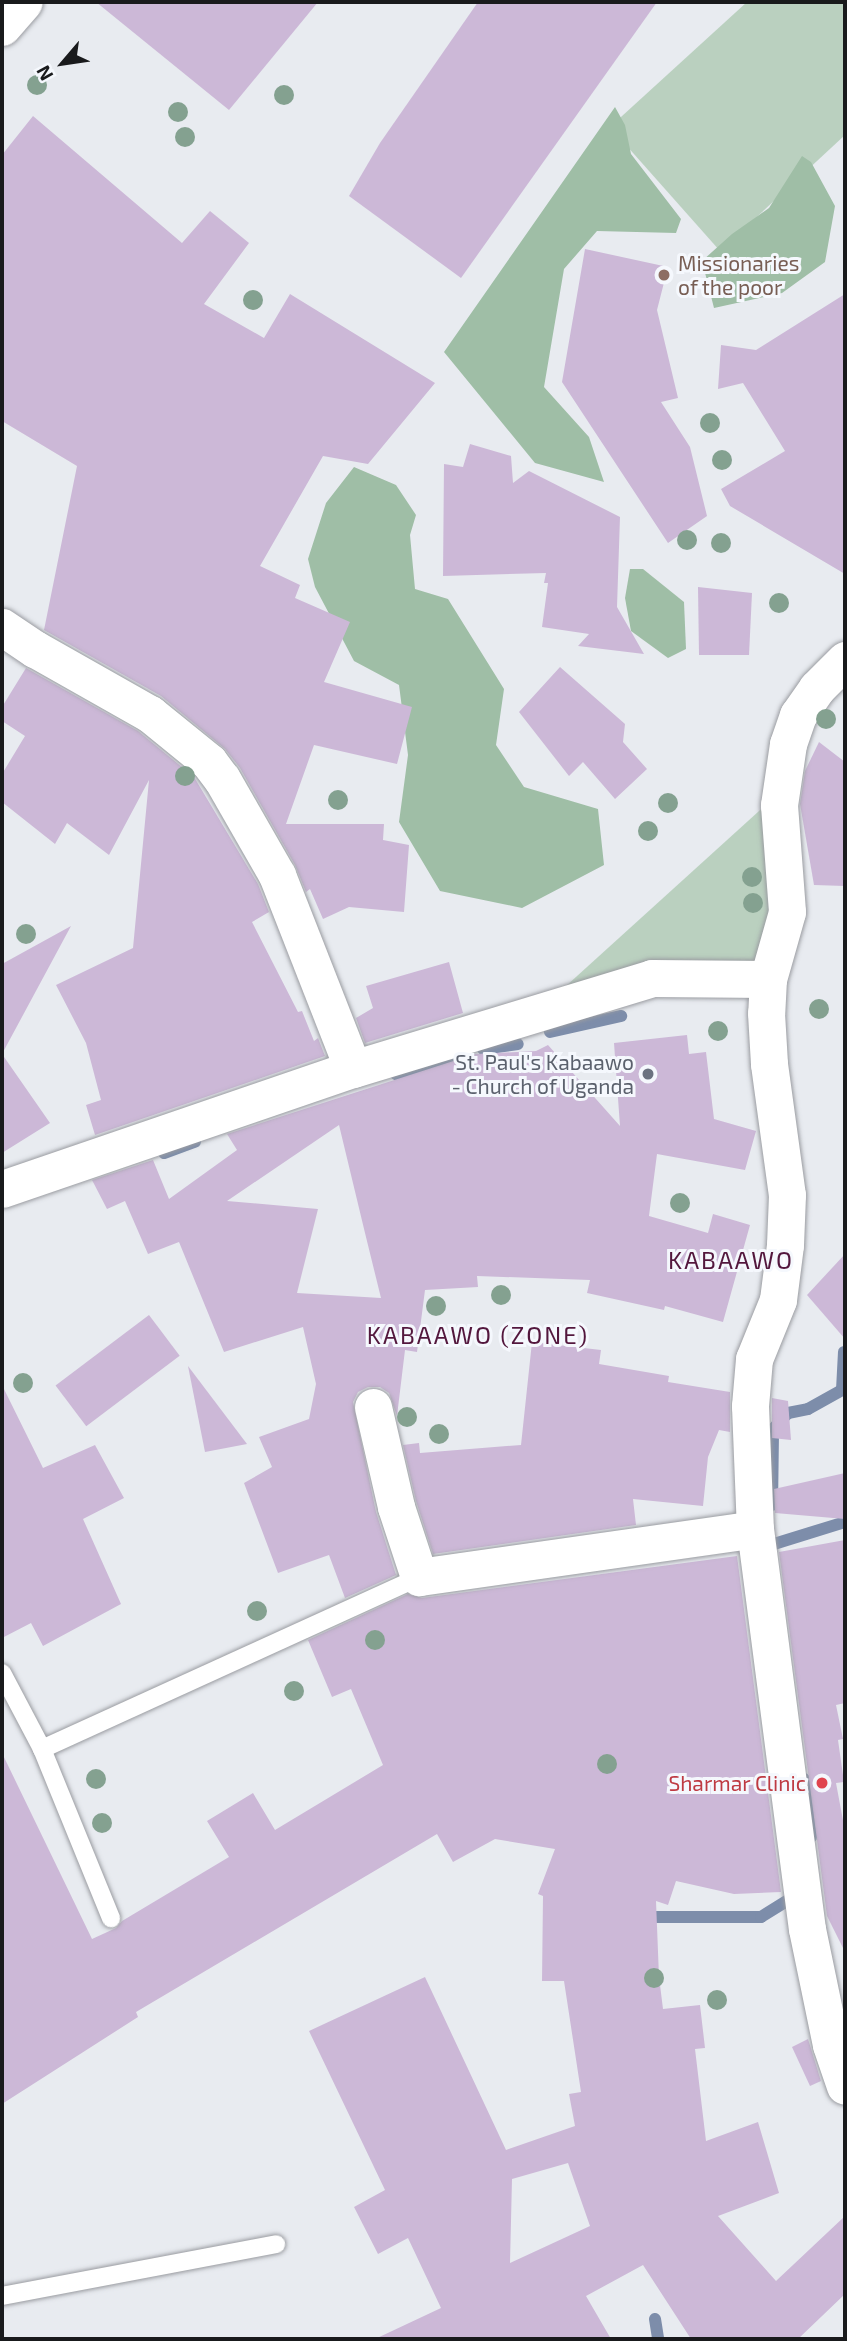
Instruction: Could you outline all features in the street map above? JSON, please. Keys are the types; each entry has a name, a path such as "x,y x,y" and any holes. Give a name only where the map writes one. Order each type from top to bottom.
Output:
{"street":[{"path":"2,27 24,2"},
{"path":"2,627 35,649 150,714 209,762 222,779 277,875 353,1069"},
{"path":"845,660 810,697 798,715 788,744 779,805 787,912 768,979 769,1064 787,1195 783,1277 778,1300 754,1359 752,1376 755,1529 807,1929 831,2045 845,2086"},
{"path":"2,1189 353,1069 652,978 768,979"},
{"path":"373,1407 396,1507 419,1577 755,1529"}],"lane":[{"path":"42,1749 419,1577"},
{"path":"2,1674 42,1749 111,1918"},
{"path":"2,2296 276,2244"}],"green space":[{"path":"747,2 845,2 845,135 720,251 610,127"},
{"path":"615,107 625,125 631,154 681,219 676,233 597,231 564,269 544,387 589,437 604,482 535,463 444,352"},
{"path":"802,156 811,162 835,206 825,262 782,293 714,308 702,261 732,234 769,208"},
{"path":"354,467 396,485 416,515 410,535 415,589 448,599 504,689 496,745 524,787 598,809 604,865 522,908 440,891 399,822 408,755 399,685 354,661 315,587 308,559 326,503"},
{"path":"630,569 643,569 684,602 686,649 668,658 631,631 625,598"},
{"path":"770,801 778,915 755,976 555,996"}],"building":[{"path":"96,2 318,2 229,110"},
{"path":"478,2 657,2 461,278 349,196 380,143"},
{"path":"33,116 182,243 210,211 249,243 204,304 264,338 290,294 435,383 368,464 323,456 260,566 300,585 295,598 350,622 324,682 412,707 397,764 314,745 286,824 384,824 383,840 409,845 404,912 349,907 323,919 310,889 306,892 295,865 240,768 225,749 161,696 44,630 77,466 2,421 2,155"},
{"path":"585,249 668,267 657,310 678,398 661,402 690,447 707,516 668,543 562,382"},
{"path":"845,294 845,574 730,506 721,489 785,451 743,383 718,389 721,345 756,350"},
{"path":"470,444 511,456 513,483 529,471 620,517 617,607 644,654 578,646 589,634 542,627 548,583 544,583 546,573 443,576 444,464 463,467"},
{"path":"698,587 752,593 749,655 699,655"},
{"path":"560,667 625,724 623,742 647,769 615,799 583,762 569,776 519,712"},
{"path":"26,668 138,731 194,777 258,884 269,912 252,922 298,1012 302,1011 314,1041 318,1038 325,1056 95,1135 86,1105 101,1100 86,1043 56,985 133,948 149,780 109,855 67,823 55,844 2,802 2,774 25,736 2,721 2,707"},
{"path":"819,742 845,762 845,886 814,885 800,804 805,771"},
{"path":"71,926 2,1054 2,964"},
{"path":"449,962 463,1013 365,1043 356,1018 373,1008 366,986"},
{"path":"687,1035 689,1054 706,1052 714,1119 756,1131 745,1170 657,1154 649,1216 708,1233 713,1214 750,1225 723,1322 665,1306 664,1310 587,1293 590,1280 477,1276 478,1287 425,1290 417,1352 405,1350 397,1416 389,1393 380,1387 368,1387 358,1392 353,1402 376,1512 396,1575 345,1598 329,1555 278,1573 244,1483 272,1467 259,1437 309,1419 316,1384 303,1327 224,1352 179,1242 148,1254 125,1201 107,1209 92,1180 153,1160 169,1199 237,1150 227,1134 475,1054 536,1051 548,1045 620,1126 614,1043","holes":["339,1125 381,1298 297,1293 318,1209 227,1201"]},
{"path":"2,1054 50,1123 2,1153"},
{"path":"845,1254 845,1339 807,1295"},
{"path":"149,1315 180,1356 86,1426 56,1385"},
{"path":"532,1342 601,1350 599,1364 669,1376 668,1382 730,1392 730,1432 719,1430 708,1457 703,1506 633,1499 636,1525 433,1554 416,1501 403,1445 419,1443 420,1453 521,1445"},
{"path":"188,1366 247,1444 205,1452"},
{"path":"2,1385 43,1468 95,1445 124,1498 83,1519 121,1604 43,1646 31,1623 2,1638"},
{"path":"772,1398 788,1401 791,1440 772,1438"},
{"path":"845,1473 845,1519 775,1513 774,1489"},
{"path":"845,1540 845,1703 836,1705 843,1739 838,1740 844,1782 836,1783 845,1831 845,1952 827,1916 779,1552"},
{"path":"737,1556 781,1892 734,1894 676,1881 668,1905 656,1901 659,1977 663,2009 700,2005 705,2048 695,2049 706,2141 758,2122 779,2193 718,2216 776,2281 845,2216 845,2294 798,2339 691,2339 643,2265 586,2296 611,2339 375,2339 441,2308 408,2238 378,2254 354,2207 385,2190 309,2031 425,1977 506,2150 575,2126 569,2094 581,2092 564,1981 542,1981 543,1896 538,1894 555,1849 495,1839 453,1862 437,1834 136,2012 138,2017 2,2104 2,1753 92,1939 116,1928 122,1921 229,1857 207,1821 253,1793 275,1830 383,1765 351,1689 332,1697 308,1640 408,1594 422,1598","holes":["568,2163 590,2226 510,2263 512,2179"]},
{"path":"808,2039 821,2081 810,2086 792,2047"}],"waterway":[{"path":"550,1032 621,1016"},
{"path":"483,1049 518,1044"},
{"path":"396,1074 457,1059"},
{"path":"164,1153 195,1142"},
{"path":"772,1505 773,1429 788,1413 808,1409 842,1390 844,1352"},
{"path":"774,1544 845,1522"},
{"path":"804,1779 812,1809 811,1837"},
{"path":"642,1917 761,1917 787,1901"},
{"path":"655,2319 658,2339"}],"place":[{"name":"Missionaries of the poor","path":"664,275"},
{"name":"St. Paul's Kabaawo - Church of Uganda","path":"648,1074"},
{"name":"Sharmar Clinic","path":"822,1783"}],"district":[{"name":"KABAAWO","path":"731,1260"},
{"name":"KABAAWO (ZONE)","path":"478,1335"}]}
